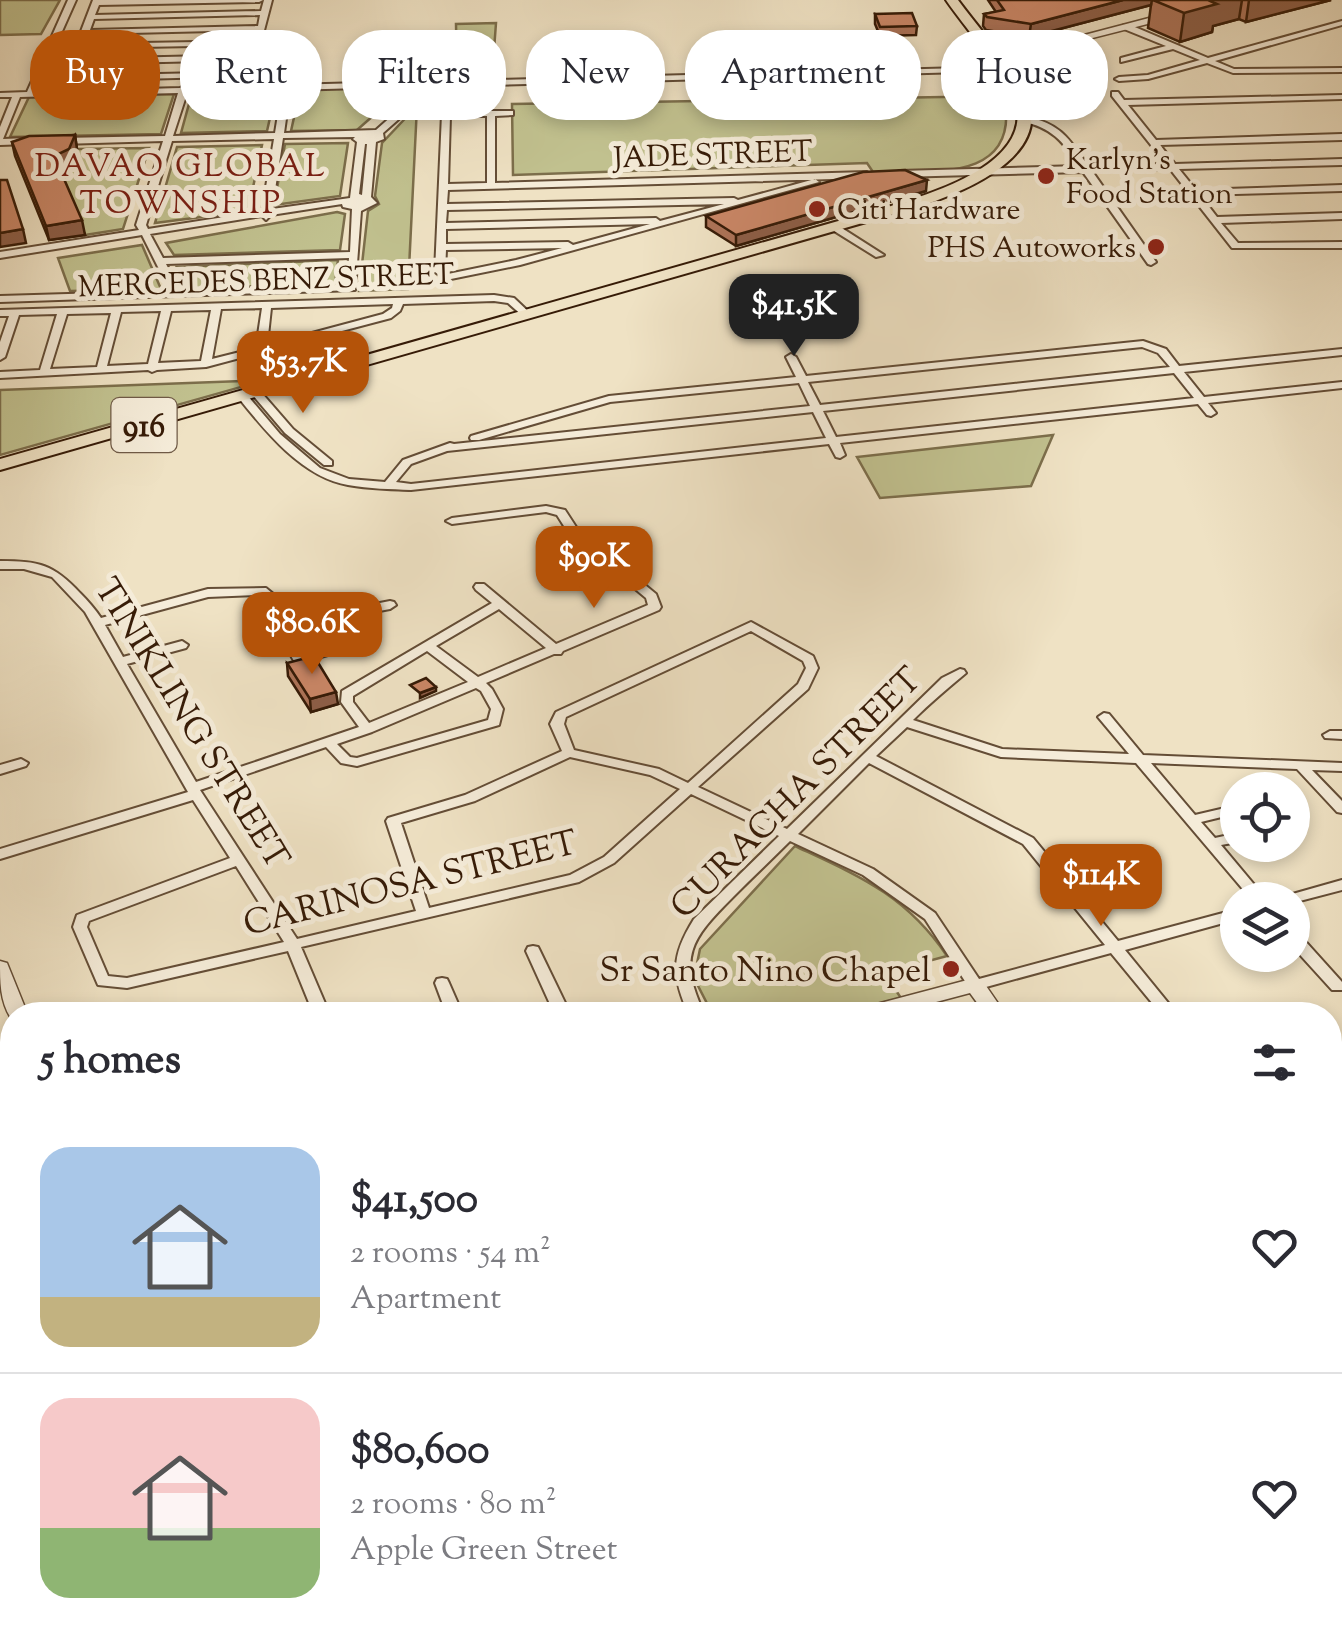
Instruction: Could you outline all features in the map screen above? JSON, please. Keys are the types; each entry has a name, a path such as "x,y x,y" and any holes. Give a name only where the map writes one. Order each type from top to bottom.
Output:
{"main road":[{"path":"952,0 974,30"},
{"name":"916","path":"0,466 939,196 984,173 1012,148 1024,120"}],"street":[{"path":"59,30 72,0"},
{"path":"85,30 96,1 260,0"},
{"path":"160,30 262,28 268,0"},
{"path":"1104,30 1178,10"},
{"path":"90,17 265,14"},
{"path":"1119,79 1148,77 1342,23"},
{"path":"1123,25 1237,72 1342,70"},
{"path":"1124,60 1173,47"},
{"path":"506,78 941,59"},
{"path":"0,95 30,92"},
{"path":"18,95 0,142 34,144"},
{"path":"1342,97 1118,98 1232,244 1242,248 1342,245"},
{"path":"176,293 142,221 180,101"},
{"path":"506,112 510,112"},
{"path":"265,216 280,120"},
{"path":"0,299 352,288 352,203 365,137 382,120"},
{"path":"50,144 365,137 389,120"},
{"path":"446,120 440,272 450,277 840,175"},
{"path":"491,120 491,185"},
{"path":"1024,120 1055,128 1151,262"},
{"path":"0,258 372,203 366,198 365,137"},
{"path":"1153,143 1342,137"},
{"name":"JADE STREET","path":"443,187 1342,162"},
{"path":"1192,193 1342,188"},
{"path":"442,207 718,199 740,203"},
{"path":"1215,220 1342,216"},
{"path":"442,226 666,222"},
{"path":"834,227 879,255"},
{"path":"441,247 578,246"},
{"path":"162,261 354,255"},
{"name":"MERCEDES BENZ STREET","path":"0,313 500,298 511,300 528,315"},
{"path":"0,375 206,364 387,316 397,309 400,300"},
{"path":"261,351 266,304"},
{"path":"206,364 217,306"},
{"path":"152,369 167,308"},
{"path":"102,371 117,309"},
{"path":"44,373 63,311"},
{"path":"0,356 15,312"},
{"path":"381,486 399,467 443,448 586,404 687,385 801,378 1143,344 1158,348 1211,414"},
{"path":"443,448 1342,352"},
{"path":"791,357 840,456"},
{"path":"250,394 265,424 340,481 381,486 1342,385"},
{"path":"0,854 330,743 481,684 655,607 652,597 573,532 561,512 546,509 452,521"},
{"name":"TINIKLING STREET","path":"0,565 24,565 56,574 98,623 194,791 292,943 317,1002"},
{"path":"480,587 557,652"},
{"path":"98,623 236,590 269,593 285,610 301,663 358,642"},
{"path":"367,729 347,702 347,694 498,604"},
{"path":"287,625 390,605"},
{"name":"CARINOSA STREET","path":"239,860 82,918 80,927 99,975 110,984 557,884 591,871 810,676 810,659 751,626 561,716 557,724 570,752"},
{"path":"123,661 182,645"},
{"path":"330,743 346,760 357,762 488,724 498,714 481,684 428,645"},
{"name":"CURACHA STREET","path":"692,1002 679,974 685,944 699,922 904,722 960,673"},
{"path":"1104,717 1245,882"},
{"path":"904,722 1001,753 1342,766"},
{"path":"424,911 393,821 470,798 570,752 632,764 868,872 930,916 987,1002"},
{"path":"869,758 1028,841 1160,1002"},
{"path":"0,770 21,763"},
{"path":"1300,765 1342,810"},
{"path":"1192,820 1220,813"},
{"path":"1212,844 1220,842"},
{"path":"1310,894 1342,885"},
{"path":"910,1002 1220,919"},
{"path":"534,951 557,1002"},
{"path":"1310,956 1338,986"},
{"path":"0,968 13,1002"},
{"path":"442,983 450,1002"}],"green space":[{"path":"0,0 60,0 43,30 0,35"},
{"path":"496,23 495,30 456,30 456,24"},
{"path":"342,85 342,120 368,120 357,130 291,131 293,120 322,120 322,86"},
{"path":"160,94 174,94 161,134 10,137 29,97 30,120 160,120"},
{"path":"921,97 941,97 941,120 1006,120 999,145 985,158 966,167 944,171 873,172 867,163 513,175 512,104 526,104 526,120 665,120 665,102 685,101 685,120 921,120"},
{"path":"185,120 269,120 267,131 181,133"},
{"path":"404,120 416,120 408,289 359,291 368,211 379,204 375,196 382,143"},
{"path":"348,143 340,196 274,205 285,144"},
{"path":"262,145 248,211 155,223 177,147"},
{"path":"149,148 123,229 85,235 57,170 72,163 77,149"},
{"path":"337,212 345,214 340,250 174,255 166,243"},
{"path":"142,245 161,289 70,291 58,258"},
{"path":"338,260 335,284 190,288 177,267"},
{"path":"266,380 0,455 0,390"},
{"path":"1053,435 1031,486 880,498 857,457"},
{"path":"795,846 898,902 947,956 884,973 901,998 885,1002 706,1002 694,978 700,949"}],"building":[{"path":"997,0 1123,0 1031,24 987,17 984,14 1004,10"},
{"path":"1153,0 1208,0 1217,4 1184,13"},
{"path":"912,13 917,26 880,27 875,14"},
{"path":"75,135 69,149 54,156 82,220 46,226 12,142 29,136"},
{"path":"905,170 927,180 736,235 706,216 863,172"},
{"path":"0,180 7,180 23,229 0,233"},
{"path":"314,656 336,692 310,699 287,663"},
{"path":"426,678 436,687 420,693 410,685"}],"place":[{"name":"Karlyn's Food Station","path":"1046,176"},
{"name":"Citi Hardware","path":"817,209"},
{"name":"PHS Autoworks","path":"1156,247"},
{"name":"Sr Santo Nino Chapel","path":"951,969"}],"district":[{"name":"DAVAO GLOBAL TOWNSHIP","path":"181,184"}]}
